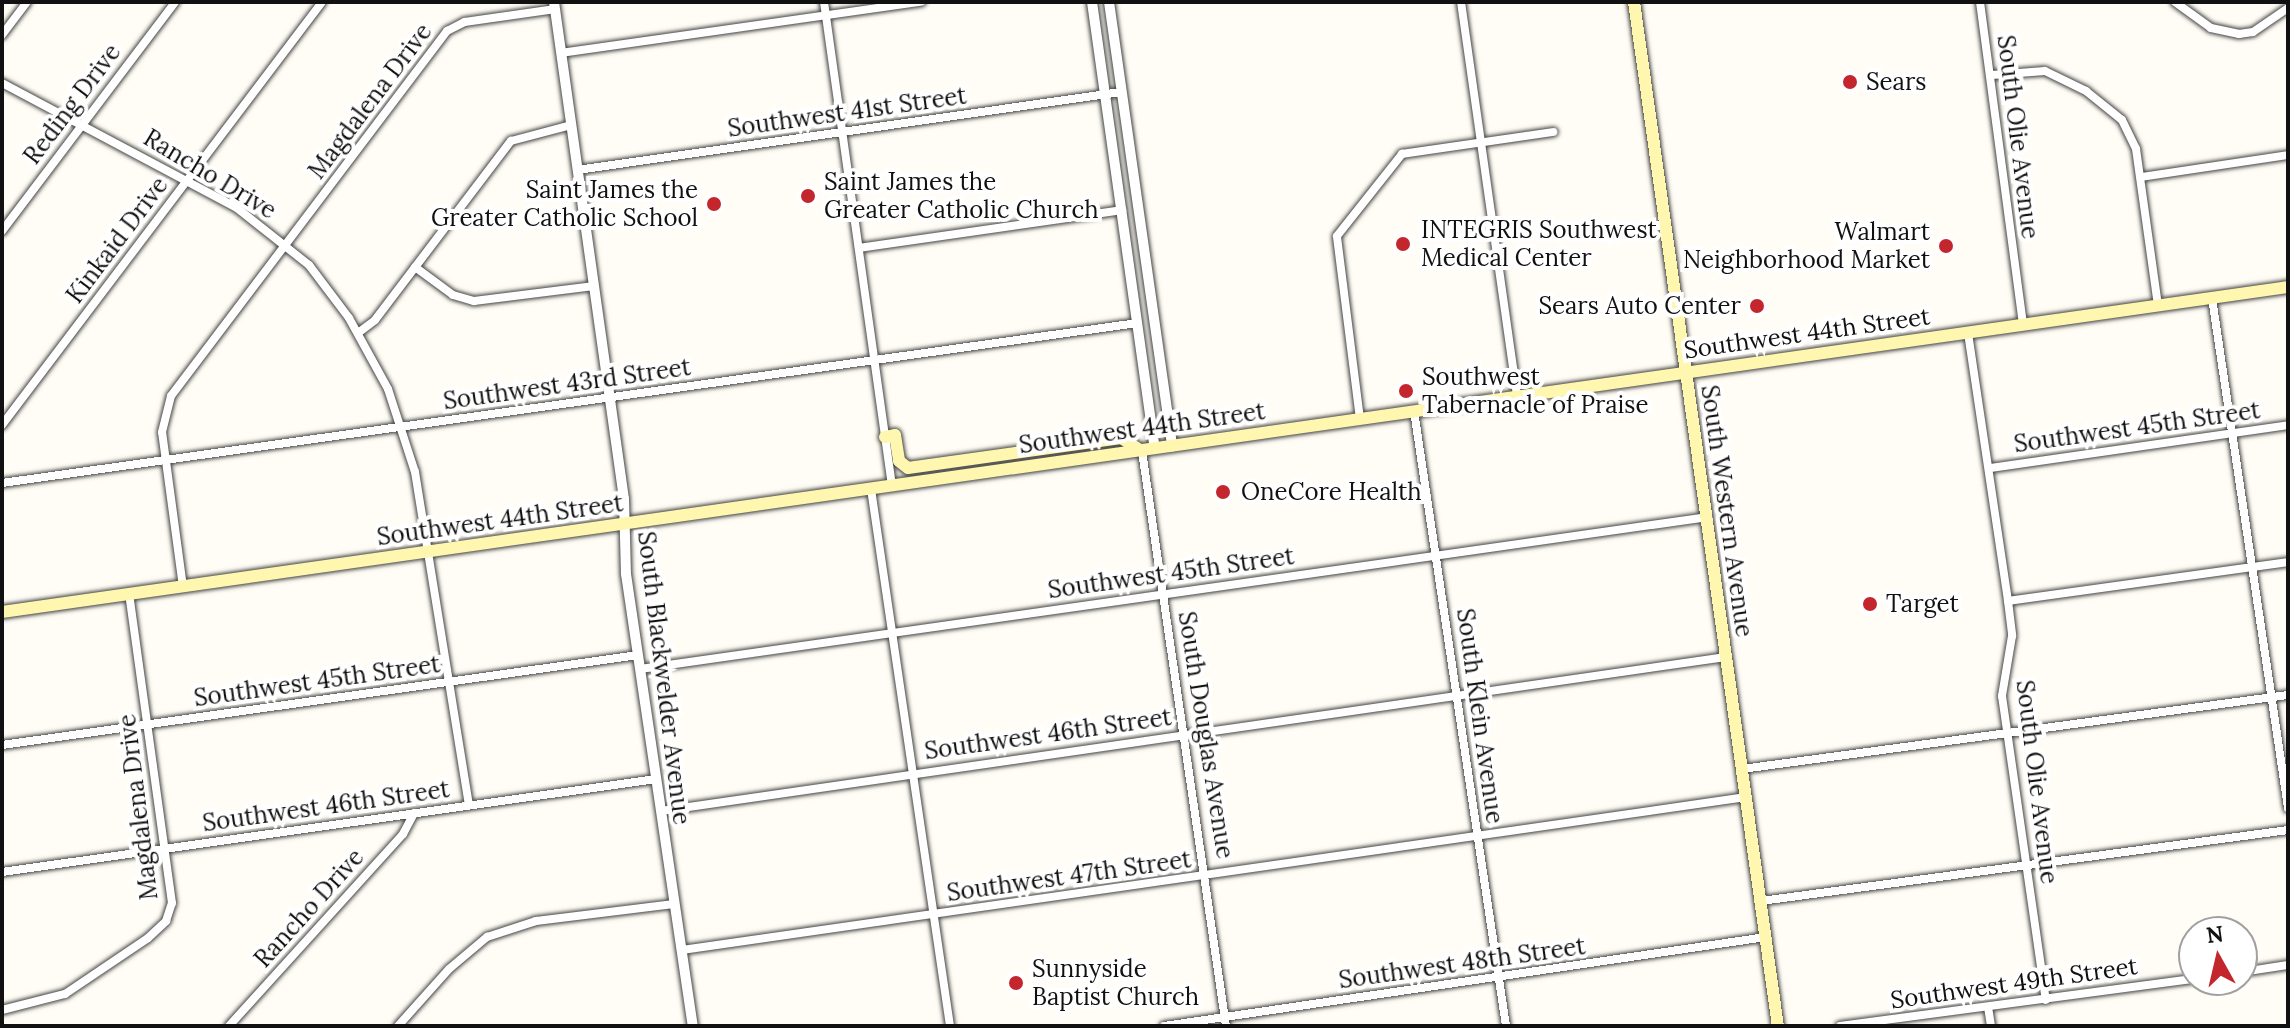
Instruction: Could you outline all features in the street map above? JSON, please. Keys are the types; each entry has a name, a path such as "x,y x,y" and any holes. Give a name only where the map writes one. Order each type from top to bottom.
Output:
{"main road":[{"name":"South Western Avenue","path":"1634,2 1778,1026"},
{"name":"Southwest 44th Street","path":"2,612 2288,287"},
{"path":"890,436 899,461 908,468 1121,438 1149,450"}],"street":[{"path":"2,35 27,2"},
{"name":"Reding Drive","path":"2,231 175,2"},
{"name":"Kinkaid Drive","path":"2,425 322,2"},
{"path":"824,2 874,360 890,436 892,486"},
{"path":"561,53 921,2"},
{"name":"South Douglas Avenue","path":"1092,2 1137,323 1163,594 1208,877 1226,1022"},
{"path":"1109,2 1172,447"},
{"path":"1461,2 1517,397"},
{"name":"South Olie Avenue","path":"1980,2 2023,325"},
{"path":"2175,2 2211,28 2239,34 2253,32 2288,8"},
{"name":"South Blackwelder Avenue","path":"555,6 610,398 638,655 693,1026"},
{"name":"Magdalena Drive","path":"183,587 161,423 167,404 447,31 465,22 555,6"},
{"path":"1992,75 2045,71 2086,91 2131,135 2141,177 2158,306"},
{"name":"Rancho Drive","path":"2,83 188,179 286,244 322,279 358,333 403,427 429,552 469,805"},
{"name":"Southwest 41st Street","path":"577,170 1121,92"},
{"path":"358,333 375,320 511,141 571,125"},
{"path":"1360,419 1337,236 1402,154 1553,132"},
{"path":"2141,177 2288,155"},
{"path":"859,248 1122,210"},
{"path":"415,267 453,295 474,301 594,286"},
{"path":"2212,298 2288,808"},
{"name":"Southwest 43rd Street","path":"2,483 1137,323"},
{"name":"South Olie Avenue","path":"1968,333 1991,468 2008,601 2012,636 2002,681 2046,1000"},
{"name":"South Klein Avenue","path":"1414,411 1460,697 1506,1026"},
{"name":"Southwest 45th Street","path":"1991,468 2288,425"},
{"path":"871,489 950,1026"},
{"name":"Southwest 45th Street","path":"640,669 1708,517"},
{"path":"2008,601 2288,562"},
{"name":"Magdalena Drive","path":"2,1010 65,994 166,921 172,903 129,595"},
{"name":"Southwest 45th Street","path":"2,745 638,655"},
{"name":"Southwest 46th Street","path":"661,811 1726,657"},
{"path":"1742,769 2008,736 2288,695"},
{"name":"Southwest 46th Street","path":"2,872 656,779"},
{"name":"Southwest 47th Street","path":"682,950 1208,877 1746,797"},
{"name":"Rancho Drive","path":"229,1026 403,834 414,813"},
{"path":"1761,901 2027,869 2288,830"},
{"path":"398,1026 449,969 487,937 536,921 674,904"},
{"name":"Southwest 48th Street","path":"1164,1026 1226,1022 1766,937"},
{"path":"2258,970 2288,965"},
{"name":"Southwest 49th Street","path":"1840,1026 2178,981"},
{"path":"1988,1007 1991,1026"}],"place":[{"name":"Sears","path":"1850,82"},
{"name":"Saint James the Greater Catholic Church","path":"808,196"},
{"name":"Saint James the Greater Catholic School","path":"714,204"},
{"name":"INTEGRIS Southwest Medical Center","path":"1403,244"},
{"name":"Walmart Neighborhood Market","path":"1946,246"},
{"name":"Sears Auto Center","path":"1757,306"},
{"name":"Southwest Tabernacle of Praise","path":"1406,391"},
{"name":"OneCore Health","path":"1223,492"},
{"name":"Target","path":"1870,604"},
{"name":"Sunnyside Baptist Church","path":"1016,983"}]}
